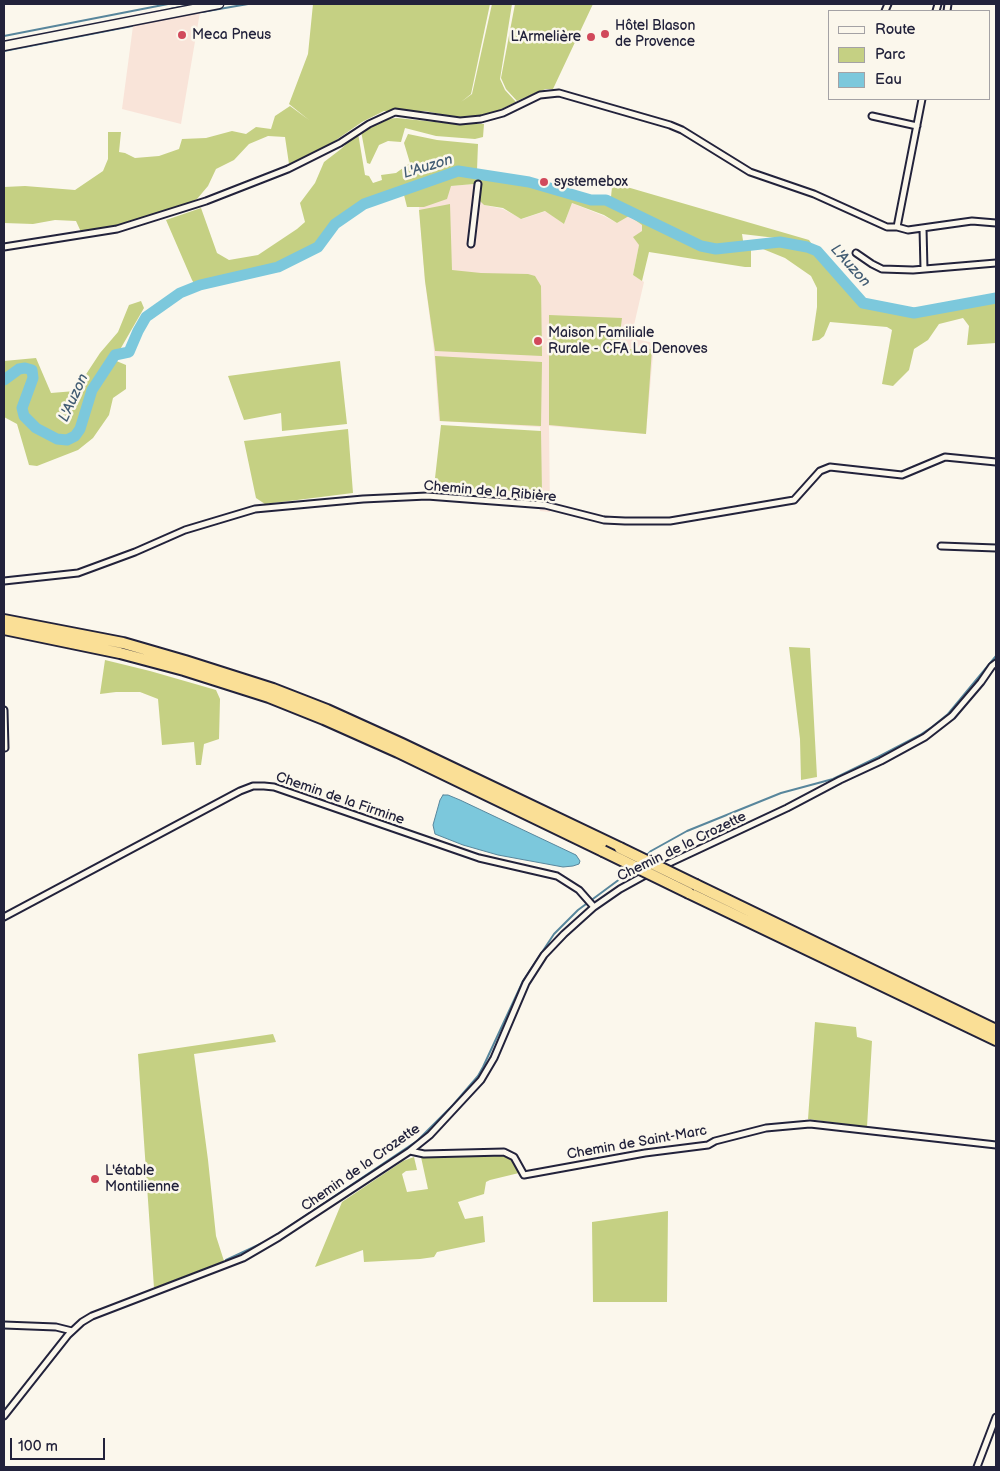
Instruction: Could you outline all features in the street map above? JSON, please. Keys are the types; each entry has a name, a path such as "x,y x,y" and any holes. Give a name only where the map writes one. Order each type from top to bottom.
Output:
{"highway":[{"path":"4,620 123,644 185,661 273,689 327,710 620,848 692,889"},
{"path":"4,629 120,653 184,670 269,697 324,719 398,752 603,850 692,889 945,1010 996,1040"},
{"path":"945,1010 996,1028"},
{"path":"945,1010 996,1047"}],"main road":[{"path":"4,46 219,4"}],"street":[{"path":"4,247 117,229 206,200 288,169 340,143 369,124 395,112 460,121 481,119 502,113 540,95 552,93 568,95 670,125 682,130 750,172 814,194 887,227 908,230 972,221 996,223"},
{"path":"897,227 922,100"},
{"path":"872,116 917,126"},
{"path":"471,244 478,184"},
{"path":"923,228 924,269"},
{"path":"856,253 872,264 882,268 924,269 996,262"},
{"name":"Chemin de la Ribière","path":"4,580 78,573 135,552 185,530 255,509 427,496 545,505 604,520 625,522 670,521 794,500 820,472 830,467 902,475 945,457 996,462"},
{"path":"941,546 996,548"},
{"name":"Chemin de la Crozette","path":"4,1416 72,1330 92,1316 243,1258 279,1237 410,1151 430,1135 481,1080 494,1058 526,984 544,955 594,907 620,889 672,861 787,808 925,737 952,716 996,663"},
{"path":"4,710 5,748"},
{"name":"Chemin de la Firmine","path":"4,917 240,790 253,786 274,787 471,856 557,876 579,890 594,907"},
{"name":"Chemin de Saint-Marc","path":"410,1151 424,1154 504,1152 514,1157 524,1175 645,1153 708,1145 715,1141 766,1128 810,1124 996,1145"},
{"path":"4,1325 56,1327 72,1330"},
{"path":"978,1467 996,1417"}],"shaded area":[{"path":"200,12 181,124 122,109 133,26"},
{"name":"Maison Familiale Rurale - CFA La Denoves","path":"474,184 484,205 503,209 522,219 546,211 564,224 572,203 617,223 629,216 642,225 633,275 644,282 631,338 654,343 646,434 549,426 550,512 540,511 540,427 439,421 434,351 425,281 419,207 450,186"}],"green space":[{"path":"313,4 490,4 471,94 461,102 472,94 492,4 512,4 500,79 505,90 516,102 495,112 474,117 456,117 425,111 384,111 362,122 323,149 289,164 285,137 268,136 249,144 234,160 216,169 208,186 197,199 176,209 121,225 81,232 76,221 55,220 33,224 4,223 4,187 25,186 75,190 103,171 108,159 108,132 121,132 119,152 135,158 159,156 179,149 182,139 206,138 232,131 246,134 256,127 271,129 275,116 290,106 309,120 289,104 308,54"},
{"path":"515,4 593,4 553,89 546,89 517,101 506,89 501,78"},
{"path":"397,118 455,124 484,124 483,137 475,139 436,136 405,128 401,142 388,141 379,145 370,164 367,163 361,131 385,119"},
{"path":"358,133 365,175 369,176 373,183 382,180 381,175 396,173 410,163 404,143 408,134 437,140 478,144 477,170 525,178 589,199 599,197 607,200 611,197 612,187 617,188 620,185 809,240 814,247 776,238 742,234 744,247 780,243 816,252 864,305 913,316 996,299 996,343 967,345 969,326 963,318 939,324 928,340 914,349 909,370 893,386 882,384 892,330 887,327 830,322 824,336 819,340 812,341 817,307 817,288 811,276 785,258 758,247 751,248 751,267 745,267 649,252 642,281 633,275 639,245 633,237 642,231 642,225 629,216 617,223 604,215 572,203 564,224 545,211 521,219 503,208 484,205 476,197 474,184 451,186 447,199 424,207 407,207 402,187 362,201 333,222 316,245 277,263 195,285 166,220 201,208 217,253 229,260 258,255 305,222 300,203 315,183 324,162"},
{"path":"450,204 452,270 535,276 541,286 542,356 435,351 425,281 419,210"},
{"path":"141,301 144,308 114,360 126,365 126,389 113,398 109,415 93,438 78,450 37,466 29,465 17,424 4,417 4,361 36,358 51,393 75,391 100,353 118,332 129,305"},
{"path":"549,315 622,318 618,349 652,349 646,434 549,425"},
{"path":"435,356 542,362 541,426 440,421"},
{"path":"340,361 347,424 282,431 281,413 244,420 228,376"},
{"path":"441,425 541,431 542,493 434,487"},
{"path":"348,429 353,493 265,504 256,498 244,441"},
{"path":"789,647 810,648 817,777 801,780 800,739"},
{"path":"105,660 216,690 220,699 219,739 204,744 201,765 196,765 194,742 162,745 158,699 140,692 100,694"},
{"path":"815,1022 856,1027 857,1037 872,1041 867,1127 808,1119"},
{"path":"273,1034 276,1042 194,1054 216,1236 224,1261 154,1288 138,1054"},
{"path":"495,1155 512,1157 516,1161 519,1173 490,1180 486,1182 484,1194 458,1202 465,1219 483,1216 485,1242 437,1252 434,1257 420,1259 364,1262 363,1250 315,1267 342,1202 403,1161 414,1157 417,1170 406,1171 402,1174 407,1192 428,1189 421,1157"},
{"path":"668,1211 667,1302 593,1302 592,1222"}],"water":[{"path":"443,795 460,800 576,855 580,861 579,864 563,867 498,855 463,845 435,834 433,825"}],"waterway":[{"path":"4,36 168,4"},
{"path":"170,9 197,4"},
{"path":"202,12 248,4"},
{"path":"4,51 132,26"},
{"name":"L'Auzon","path":"4,380 19,369 32,370 33,378 22,408 24,416 36,428 57,439 67,440 75,436 80,429 92,390 115,355 129,352 146,317 180,293 200,285 278,267 318,247 335,224 364,204 458,171 529,182 591,200 606,200 701,246 716,249 780,242 807,247 817,251 863,303 914,313 996,298"},
{"path":"646,856 651,851 687,831 781,793 833,779 920,735 948,714 996,656"},
{"path":"226,1260 269,1240 417,1141 453,1105 478,1076 523,981 554,934 578,910 632,870"}],"place":[{"name":"Hôtel Blason de Provence","path":"605,34"},
{"name":"Meca Pneus","path":"182,35"},
{"name":"L'Armelière","path":"591,37"},
{"name":"systemebox","path":"544,182"},
{"name":"Maison Familiale Rurale - CFA La Denoves","path":"538,341"},
{"name":"L'étable Montilienne","path":"95,1179"}]}
